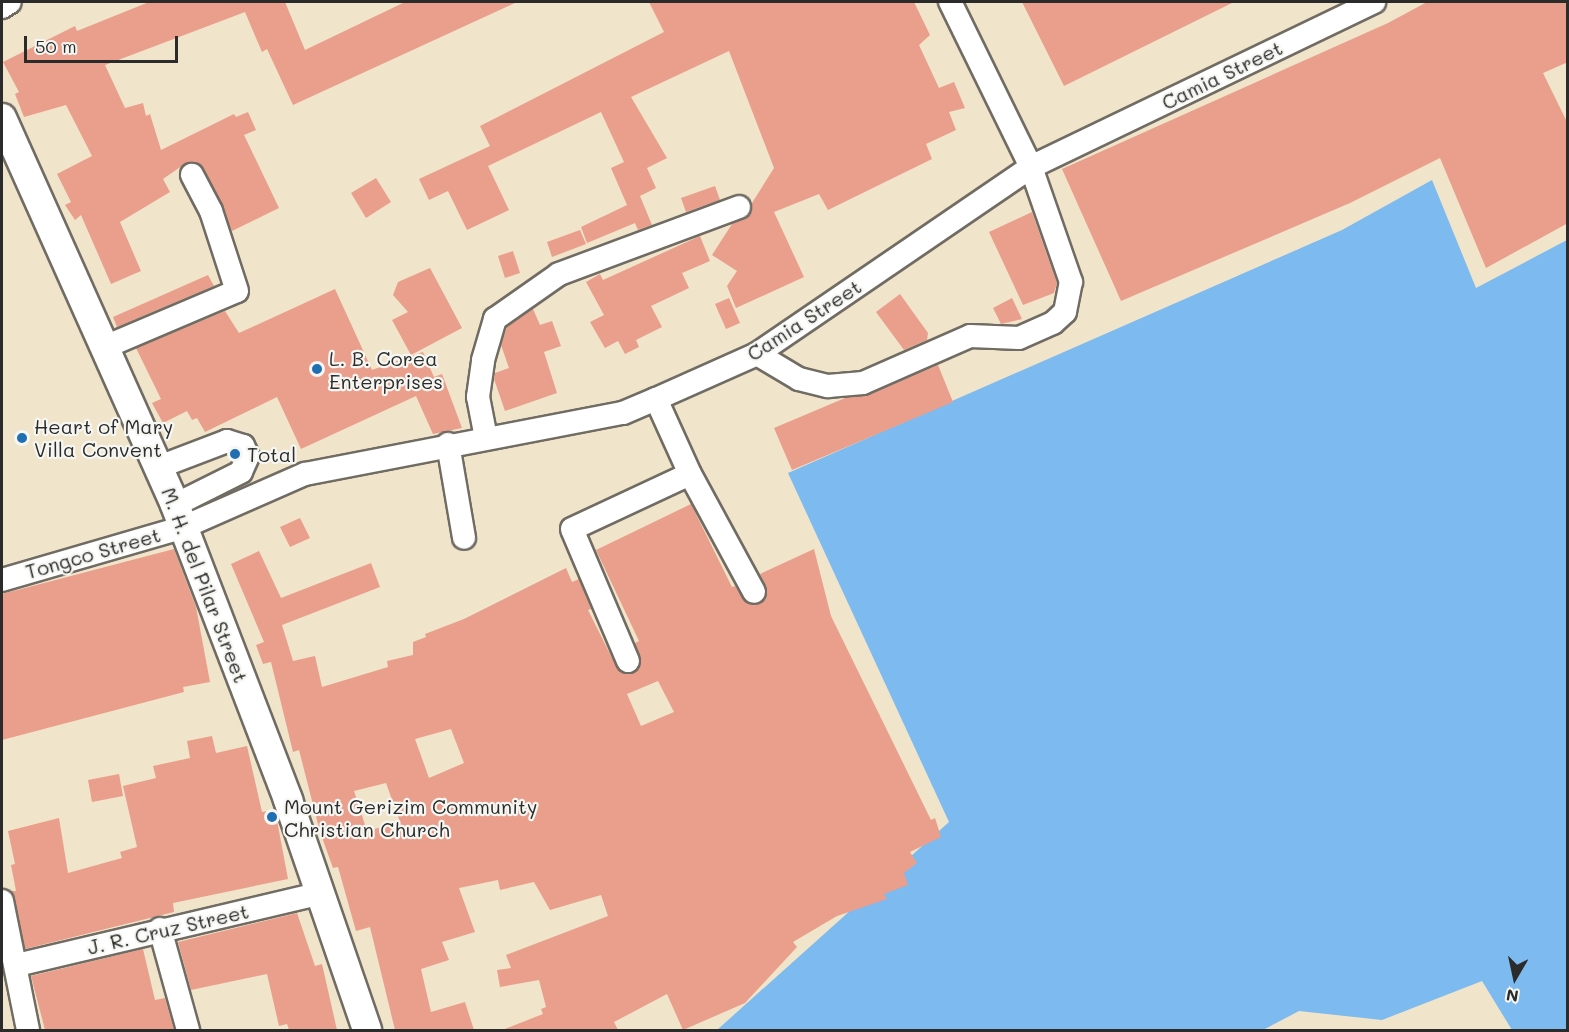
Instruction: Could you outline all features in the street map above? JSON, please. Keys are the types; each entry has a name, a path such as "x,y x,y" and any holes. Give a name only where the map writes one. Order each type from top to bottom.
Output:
{"main road":[{"name":"M. H. del Pilar Street","path":"2,118 179,516 321,893 367,1030"}],"street":[{"path":"2,8 10,2"},
{"path":"757,354 799,379 828,386 863,383 970,336 1019,338 1053,323 1065,312 1071,282 1031,167 950,2"},
{"name":"Camia Street","path":"179,516 305,474 448,444 623,412 656,399 757,354 1031,167 1343,8 1374,2"},
{"path":"105,347 237,291 211,211 192,175"},
{"path":"486,438 478,398 483,360 495,319 559,274 739,207"},
{"path":"656,399 690,474 754,592"},
{"path":"159,467 227,441 243,446 248,456 241,472 179,516"},
{"path":"448,444 464,538"},
{"path":"628,661 572,529 690,474"},
{"name":"Tongco Street","path":"2,580 179,516"},
{"name":"J. R. Cruz Street","path":"17,965 160,929 321,893"},
{"path":"2,901 17,965 10,993 28,1030"},
{"path":"160,929 188,1030"}],"water":[{"path":"1432,180 1476,288 1567,240 1567,1030 1512,1030 1482,981 1382,1020 1299,1011 1263,1030 717,1030 949,822 788,473 1342,230"}],"building":[{"path":"149,2 285,2 305,50 405,2 517,2 293,105 267,49 262,52 245,12 105,65 125,108 143,103 146,116 150,114 161,150 234,114 236,117 248,112 256,130 244,135 279,208 232,231 204,169 199,163 186,163 163,179 170,192 120,222 141,271 111,284 81,215 75,220 65,205 71,202 57,174 92,156 66,105 24,117 15,94 19,92 3,62 75,26 77,31"},
{"path":"649,2 914,2 930,35 919,45 939,88 954,82 965,108 949,112 956,130 926,144 932,159 828,210 819,194 774,212 804,277 736,308 727,286 737,271 712,255 732,224 750,215 752,203 774,168 729,51 631,97 667,158 647,168 656,188 640,196 652,225 638,230 635,223 587,243 581,227 627,205 611,168 624,162 601,112 488,166 509,210 467,230 448,191 429,200 419,179 490,146 480,126 664,32"},
{"path":"1022,2 1234,2 1064,86"},
{"path":"1427,2 1566,2 1568,62 1543,73 1568,124 1568,223 1486,268 1440,158 1350,203 1121,301 1062,169 1388,23"},
{"path":"376,178 391,202 366,218 351,193"},
{"path":"715,186 720,200 686,212 681,198"},
{"path":"1032,212 1057,283 1054,293 1023,305 989,232"},
{"path":"580,230 586,244 552,257 547,242"},
{"path":"700,236 710,261 682,273 689,288 651,306 662,327 636,340 639,347 625,354 618,341 605,348 590,322 604,315 586,282 600,274 603,280"},
{"path":"513,251 520,273 505,278 498,256"},
{"path":"430,268 462,328 411,355 392,320 408,312 393,295 398,282"},
{"path":"208,275 214,286 117,327 113,317"},
{"path":"335,289 372,370 423,352 434,377 442,374 462,428 433,434 416,396 301,449 277,397 205,432 197,418 192,420 187,411 163,423 152,403 161,399 136,348 225,311 239,333"},
{"path":"900,294 928,333 927,340 904,350 876,312"},
{"path":"729,298 740,323 726,329 715,304"},
{"path":"1012,298 1022,319 1001,324 993,308"},
{"path":"533,309 540,325 552,321 561,346 544,352 557,393 505,411 494,379 495,373 509,368 501,345 507,327"},
{"path":"938,365 953,402 792,470 774,428 845,398 868,395"},
{"path":"691,504 732,587 735,586 747,604 760,604 766,599 766,586 760,574 814,549 831,616 931,820 935,818 941,837 910,852 917,863 904,873 908,885 884,894 887,899 837,916 793,942 797,947 745,1003 683,1030 667,994 614,1022 618,1030 502,1030 543,1014 541,1009 546,1007 539,980 500,987 497,970 511,968 506,955 608,916 601,895 550,910 534,882 500,890 498,880 459,888 475,932 442,942 449,960 421,969 431,1012 465,1002 474,1030 395,1030 370,927 356,931 338,867 333,868 320,832 299,750 293,752 271,662 263,664 256,645 264,642 231,564 259,551 281,598 371,563 380,587 282,625 293,661 315,656 322,687 388,667 387,661 413,655 413,642 426,637 425,634 464,619 566,568 572,582 579,579 591,609 588,610 616,666 627,674 638,670 641,663 635,643 639,641 596,550","holes":["658,681 674,712 641,726 627,694","451,729 464,763 429,778 415,739","386,783 400,822 367,831 354,791"]},
{"path":"300,518 310,538 290,547 280,527"},
{"path":"174,549 196,607 210,682 183,687 184,692 2,740 2,594"},
{"path":"212,736 216,753 247,746 262,812 274,810 276,815 288,879 173,903 174,912 25,949 11,891 16,891 11,865 15,864 8,831 59,818 68,873 122,858 120,852 137,847 123,786 156,778 153,766 190,758 187,741"},
{"path":"119,774 123,796 92,802 88,780"},
{"path":"297,913 315,966 322,964 337,1030 289,1030 287,1024 279,1026 267,974 191,990 178,942"},
{"path":"143,949 155,1000 165,998 174,1030 45,1030 31,976"}],"place":[{"name":"L. B. Corea Enterprises","path":"317,369"},
{"name":"Heart of Mary Villa Convent","path":"22,438"},
{"name":"Total","path":"235,454"},
{"name":"Mount Gerizim Community Christian Church","path":"272,817"}]}
